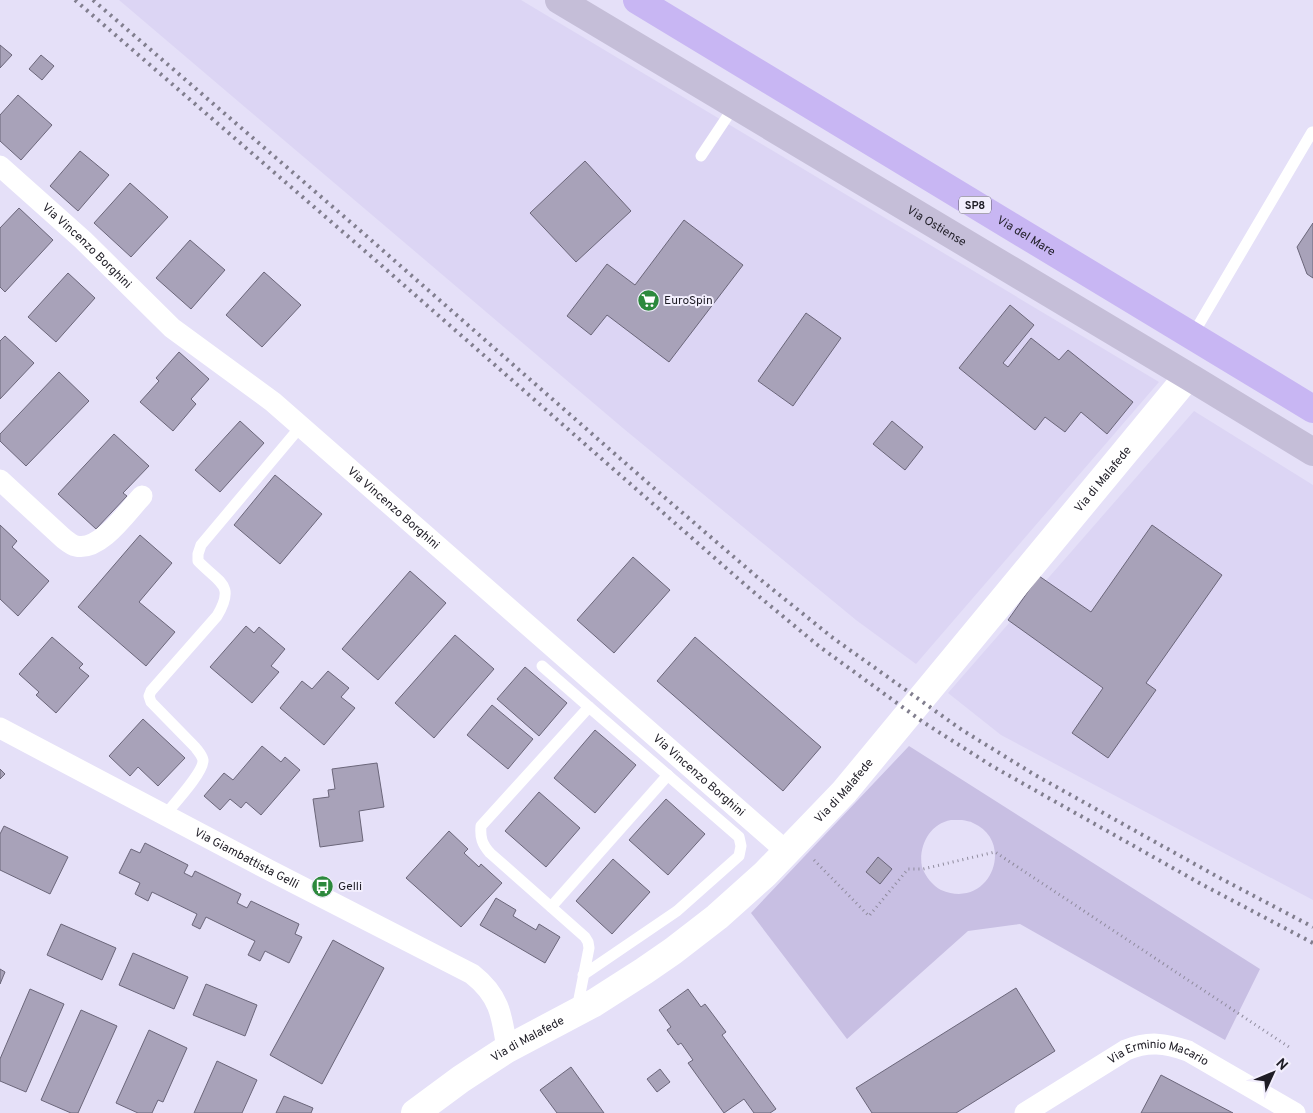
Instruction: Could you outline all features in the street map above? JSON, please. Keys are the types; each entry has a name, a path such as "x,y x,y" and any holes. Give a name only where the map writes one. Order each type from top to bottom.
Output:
{"main road":[{"name":"Via Ostiense","path":"559,0 1313,452"},
{"name":"Via del Mare","path":"636,0 1313,409"}],"street":[{"name":"Via Vincenzo Borghini","path":"0,166 83,240 172,328 274,402 791,847"},
{"name":"Via di Malafede","path":"415,1113 461,1079 507,1049 615,990 673,951 731,905 844,792 928,688 1188,376"},
{"path":"0,480 63,538 74,546 82,547 93,545 104,537 142,496"},
{"name":"Via Giambattista Gelli","path":"0,728 269,870 472,974 490,990 500,1010 507,1049"},
{"name":"Via Erminio Macario","path":"1025,1113 1126,1050 1134,1046 1156,1044 1188,1051 1295,1113"}],"lane":[{"path":"700,156 735,105"},
{"path":"1192,336 1312,132"},
{"path":"165,815 197,775 203,761 201,754 157,710 149,696 151,691 217,616 224,605 226,594 224,586 198,561 201,545 301,426"},
{"path":"542,666 740,837 739,856 677,911 583,975"},
{"path":"576,1013 589,948 588,942 585,937 490,853 482,845 480,836 481,826 589,708"},
{"path":"551,907 668,775"}],"path":[{"path":"791,847 869,916 908,869 923,869 995,852 1292,1049"}],"shaded area":[{"path":"119,0 521,0 1159,382 916,664 856,620 624,429"},
{"path":"1194,411 1313,485 1313,900 1001,735 948,693"},
{"path":"909,746 1260,969 1225,1040 1020,924 968,931 847,1039 751,913","holes":["963,820 972,822 986,832 993,844 995,858 992,871 984,883 973,891 958,894 941,890 935,886 925,874 921,859 924,844 931,831 943,822"]}],"building":[{"path":"0,45 12,55 0,68"},
{"path":"41,55 54,66 42,80 29,69"},
{"path":"18,95 52,125 21,160 0,141 0,115"},
{"path":"80,151 109,175 78,211 50,186"},
{"path":"585,161 631,211 576,262 530,213"},
{"path":"130,183 168,217 131,257 94,223"},
{"path":"19,208 53,240 5,292 0,287 0,228"},
{"name":"EuroSpin","path":"684,220 743,265 669,362 607,315 591,335 567,316 607,264 635,285"},
{"path":"1313,223 1313,278 1307,274 1297,247"},
{"path":"190,240 225,270 191,309 156,278"},
{"path":"264,272 301,305 262,347 226,315"},
{"path":"68,273 95,298 56,342 28,317"},
{"path":"1010,305 1034,325 1003,363 1008,367 1031,338 1059,360 1068,350 1133,402 1107,434 1081,412 1065,432 1045,417 1035,430 959,368"},
{"path":"806,313 841,338 793,406 758,381"},
{"path":"5,336 34,363 0,399 0,341"},
{"path":"179,352 209,379 191,399 196,404 173,431 140,402 159,381 156,378"},
{"path":"59,372 89,401 26,466 0,441 0,434"},
{"path":"240,421 264,443 220,492 195,470"},
{"path":"892,421 923,447 905,470 873,444"},
{"path":"114,434 149,466 123,493 127,496 96,529 58,494"},
{"path":"275,475 322,514 280,564 234,525"},
{"path":"0,525 17,541 12,547 49,581 18,616 0,599"},
{"path":"1152,525 1222,575 1146,683 1156,690 1108,758 1072,733 1103,688 1008,620 1039,576 1091,612"},
{"path":"140,535 172,563 139,602 175,632 146,666 78,607"},
{"path":"633,557 670,590 614,653 577,620"},
{"path":"410,571 446,603 378,680 342,649"},
{"path":"246,626 254,633 259,627 285,649 271,666 279,672 252,703 210,667"},
{"path":"455,635 494,669 434,738 395,703"},
{"path":"52,637 83,664 79,668 89,676 56,713 36,695 39,692 19,674"},
{"path":"695,637 821,747 783,791 657,681"},
{"path":"525,667 567,703 539,736 497,699"},
{"path":"328,671 349,688 341,697 355,708 324,745 280,708 302,681 312,689"},
{"path":"492,705 533,739 508,769 467,735"},
{"path":"143,719 185,758 158,786 138,767 130,776 109,756"},
{"path":"595,730 636,765 595,813 554,778"},
{"path":"262,746 281,762 285,757 300,770 261,815 246,802 241,808 230,799 220,810 204,796 224,773 233,780"},
{"path":"377,763 384,807 359,811 363,841 320,847 313,799 329,797 328,790 335,789 332,769"},
{"path":"0,769 5,774 0,779"},
{"path":"539,792 580,828 546,867 505,831"},
{"path":"666,799 705,834 668,875 629,840"},
{"path":"4,826 68,857 50,894 0,870 0,834"},
{"path":"449,831 468,849 464,853 479,867 481,864 502,883 461,927 406,878"},
{"path":"145,843 188,865 184,873 192,877 195,871 241,894 237,903 247,908 251,901 299,924 295,934 302,937 289,963 265,951 260,961 248,955 255,941 206,917 200,929 192,925 197,914 152,892 148,901 135,894 140,883 119,873 131,849 140,853"},
{"path":"878,857 892,869 880,884 866,872"},
{"path":"613,859 650,892 612,934 576,901"},
{"path":"496,898 516,910 513,916 536,930 539,924 560,937 545,963 480,925"},
{"path":"61,924 116,948 102,980 47,955"},
{"path":"333,940 384,968 322,1084 270,1055"},
{"path":"133,953 188,977 174,1009 119,985"},
{"path":"0,969 5,972 0,984"},
{"path":"206,984 257,1005 245,1036 193,1015"},
{"path":"1016,988 1055,1051 956,1113 872,1113 856,1088"},
{"path":"30,989 64,1004 26,1092 0,1081 0,1059"},
{"path":"688,989 701,1007 705,1004 726,1032 722,1035 776,1109 770,1113 754,1113 744,1099 724,1113 688,1063 693,1060 681,1043 678,1045 667,1030 671,1027 659,1010"},
{"path":"81,1010 117,1026 78,1113 71,1113 41,1100"},
{"path":"149,1030 187,1048 163,1102 158,1100 152,1113 138,1113 116,1103"},
{"path":"217,1061 257,1080 242,1113 194,1113"},
{"path":"571,1067 604,1113 557,1113 540,1090"},
{"path":"660,1069 670,1082 657,1092 647,1079"},
{"path":"1161,1075 1233,1113 1141,1113"},
{"path":"284,1096 313,1108 311,1113 276,1113"}],"railway":[{"path":"75,0 373,258 750,589 820,647 923,722 992,766 1203,885 1313,943"},
{"path":"93,0 363,233 656,490 756,576 833,638 962,730 1035,775 1218,877 1313,927"}],"place":[{"name":"EuroSpin","path":"648,300"},
{"name":"Gelli","path":"322,886"}]}
